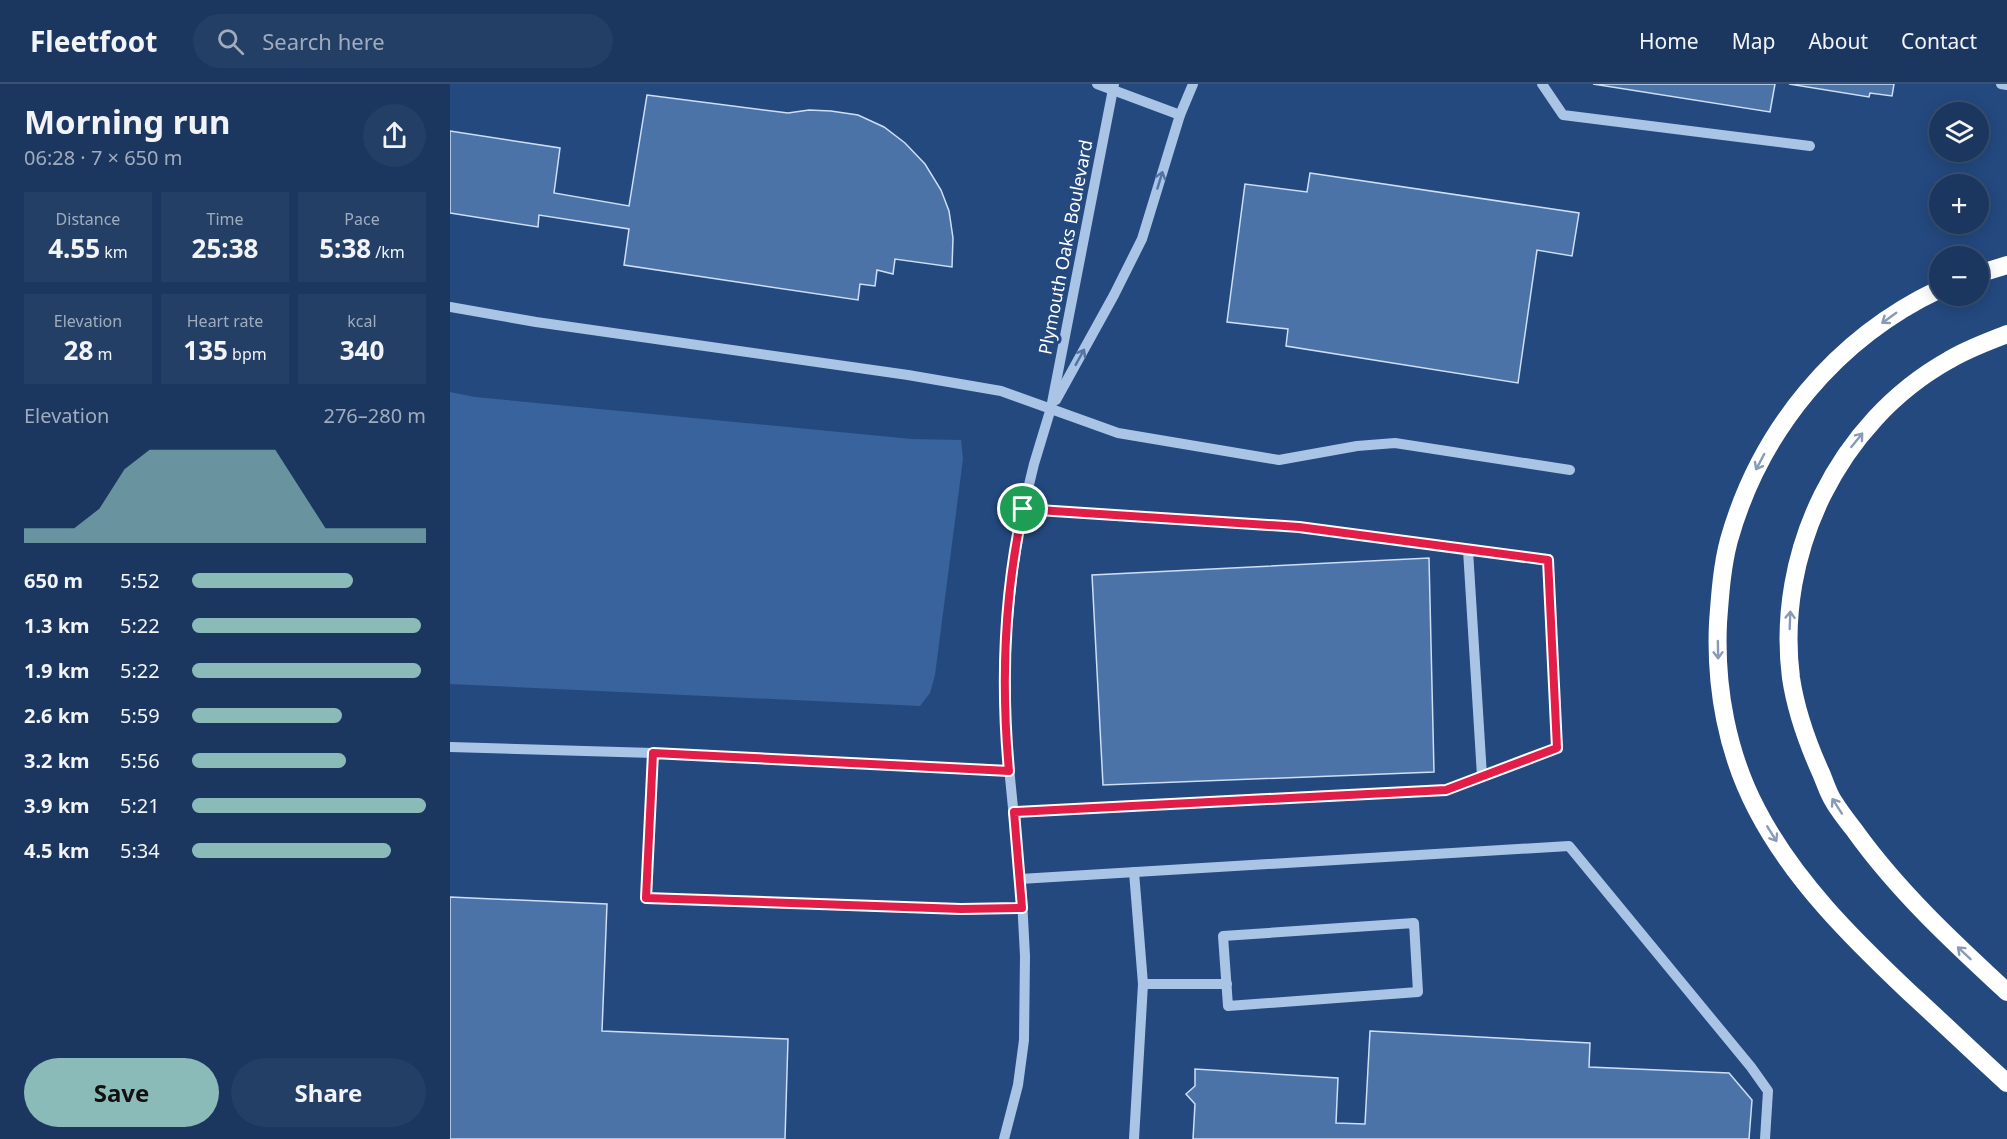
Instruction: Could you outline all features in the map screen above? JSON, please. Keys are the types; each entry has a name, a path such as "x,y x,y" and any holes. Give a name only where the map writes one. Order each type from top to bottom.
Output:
{"highway":[{"path":"1989,271 2007,265"},
{"path":"1929,295 1899,311 1855,342 1809,388 1774,436 1748,485 1729,541 1720,592 1717,647 1719,680 1724,713 1737,762 1757,810 1788,859 1817,898 1863,948 2007,1083"},
{"path":"2007,334 1948,360 1919,380 1877,417 1847,453 1813,512 1802,543 1794,577 1789,644 1791,678 1798,712 1807,744 1833,802 1879,865 1958,947 2007,992"}],"street":[{"path":"1097,84 1113,87 1180,115"},
{"name":"Plymouth Oaks Boulevard","path":"1051,408 1114,295 1142,239 1180,115 1193,84"},
{"path":"1542,84 1563,116 1810,146"},
{"path":"2001,84 2007,85"},
{"name":"Plymouth Oaks Boulevard","path":"1004,1139 1018,1085 1024,1040 1025,956 1005,717 1006,640 1012,575 1023,509 1051,408 1113,87"},
{"path":"450,307 1001,391 1118,433 1280,460 1357,446 1395,443 1570,470"},
{"path":"1014,812 1446,790 1557,748 1548,560 1299,527 1023,509"},
{"path":"1468,550 1482,776"},
{"path":"450,747 653,753 1009,771"},
{"path":"653,753 646,898 961,909 1022,908"},
{"path":"1020,879 1569,846 1751,1067 1768,1091 1766,1139"},
{"path":"1134,872 1143,984 1134,1139"},
{"path":"1414,924 1418,992 1228,1006 1227,984 1224,936 1414,924"},
{"path":"1143,984 1227,984"}],"shaded area":[{"path":"450,392 475,397 912,439 961,440 963,459 935,675 930,693 920,706 450,684"}],"building":[{"path":"1593,84 1775,84 1770,112"},
{"path":"1789,84 1894,84 1892,96 1870,93 1869,97"},
{"path":"647,95 788,113 809,110 831,111 858,115 884,127 905,143 925,164 941,190 949,211 953,238 952,267 895,259 893,274 877,270 875,286 860,284 858,300 624,265 629,229 539,215 538,227 450,213 450,131 560,148 554,193 629,206"},
{"path":"1310,173 1579,213 1572,256 1537,250 1518,383 1286,346 1288,329 1227,322 1245,184 1307,192"},
{"path":"1429,558 1434,772 1103,785 1092,575"},
{"path":"450,897 607,904 602,1031 788,1039 785,1139 450,1139"},
{"path":"1370,1031 1590,1043 1589,1067 1729,1073 1752,1100 1749,1139 1193,1139 1195,1104 1186,1094 1195,1086 1195,1069 1338,1078 1336,1123 1365,1124"}],"route":[{"path":"1023,509 1299,527 1548,560 1557,748 1446,790 1014,812 1022,908 961,909 646,898 653,753 1009,771 1006,737 1006,640 1012,575 1023,509"}]}
